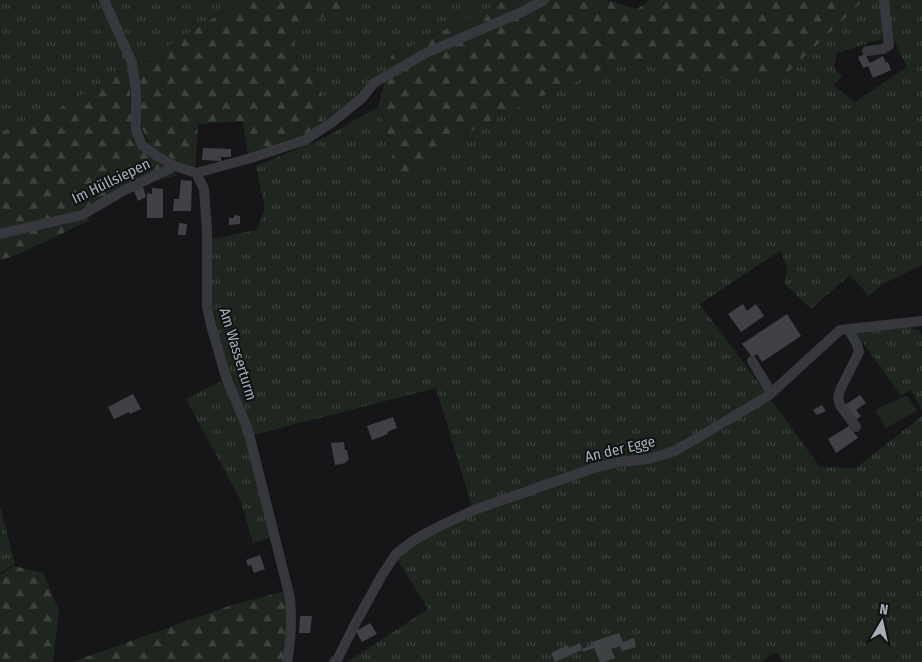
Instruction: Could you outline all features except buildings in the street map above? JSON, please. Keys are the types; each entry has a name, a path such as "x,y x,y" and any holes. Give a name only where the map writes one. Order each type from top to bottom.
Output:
{"street":[{"path":"104,0 132,63 136,92 136,130 142,145 175,166 196,173 251,158 305,140 331,123 362,98 374,83 426,53 522,12 544,0"},
{"path":"867,51 883,49 888,45 884,0"},
{"name":"Im Hüllsiepen","path":"0,234 82,215 123,191 175,166"},
{"name":"Am Wasserturm","path":"196,173 204,189 207,230 207,307 226,377 248,430 290,598 292,621 287,662"},
{"name":"An der Egge","path":"334,662 338,658 382,575 396,554 414,540 474,510 594,468 619,462 648,459 675,451 768,396 840,330 922,321"},
{"path":"850,329 859,352 840,390 838,398 840,406 856,427"},
{"path":"752,361 768,389 772,392"}],"green space":[{"path":"0,0 102,0 129,69 56,110 0,133"},
{"path":"109,0 244,0 135,65"},
{"path":"244,0 365,0 303,24 288,56 321,87 322,127 306,136 248,157 243,121 198,124 195,168 159,153 148,142 142,128 135,65"},
{"path":"365,0 506,0 391,56 387,72 359,98 322,127 287,56 303,24"},
{"path":"506,0 607,0 637,9 650,0 864,0 786,74 702,79 630,57 520,106 470,132 402,183 378,107 391,56"},
{"path":"864,0 922,0 922,265 881,285 869,296 850,275 811,309 785,284 787,269 781,250 700,304 766,393 683,444 472,507 436,388 253,435 226,367 209,289 210,239 257,230 265,209 256,166 324,138 378,107 402,182 470,132 520,106 630,57 702,79 800,59","holes":["892,36 907,67 855,102 833,85 842,77 834,68 837,53"]},
{"path":"129,69 132,131 156,161 178,175 149,183 85,213 89,221 14,256 0,260 0,133 56,110"},
{"path":"910,327 920,331 922,334 922,411 911,390 901,396 854,330"},
{"path":"224,380 244,430 271,537 253,543 241,501 186,399"},
{"path":"907,395 917,411 886,428 875,410"},
{"path":"769,397 820,467 856,468 922,416 922,662 782,662 777,652 760,662 347,662 428,609 393,552 474,512 594,469 645,461"},
{"path":"0,506 15,564 0,573"},
{"path":"14,566 43,573 59,611 53,662 0,662 0,575"},
{"path":"285,591 288,619 283,662 72,662 232,605"}]}
